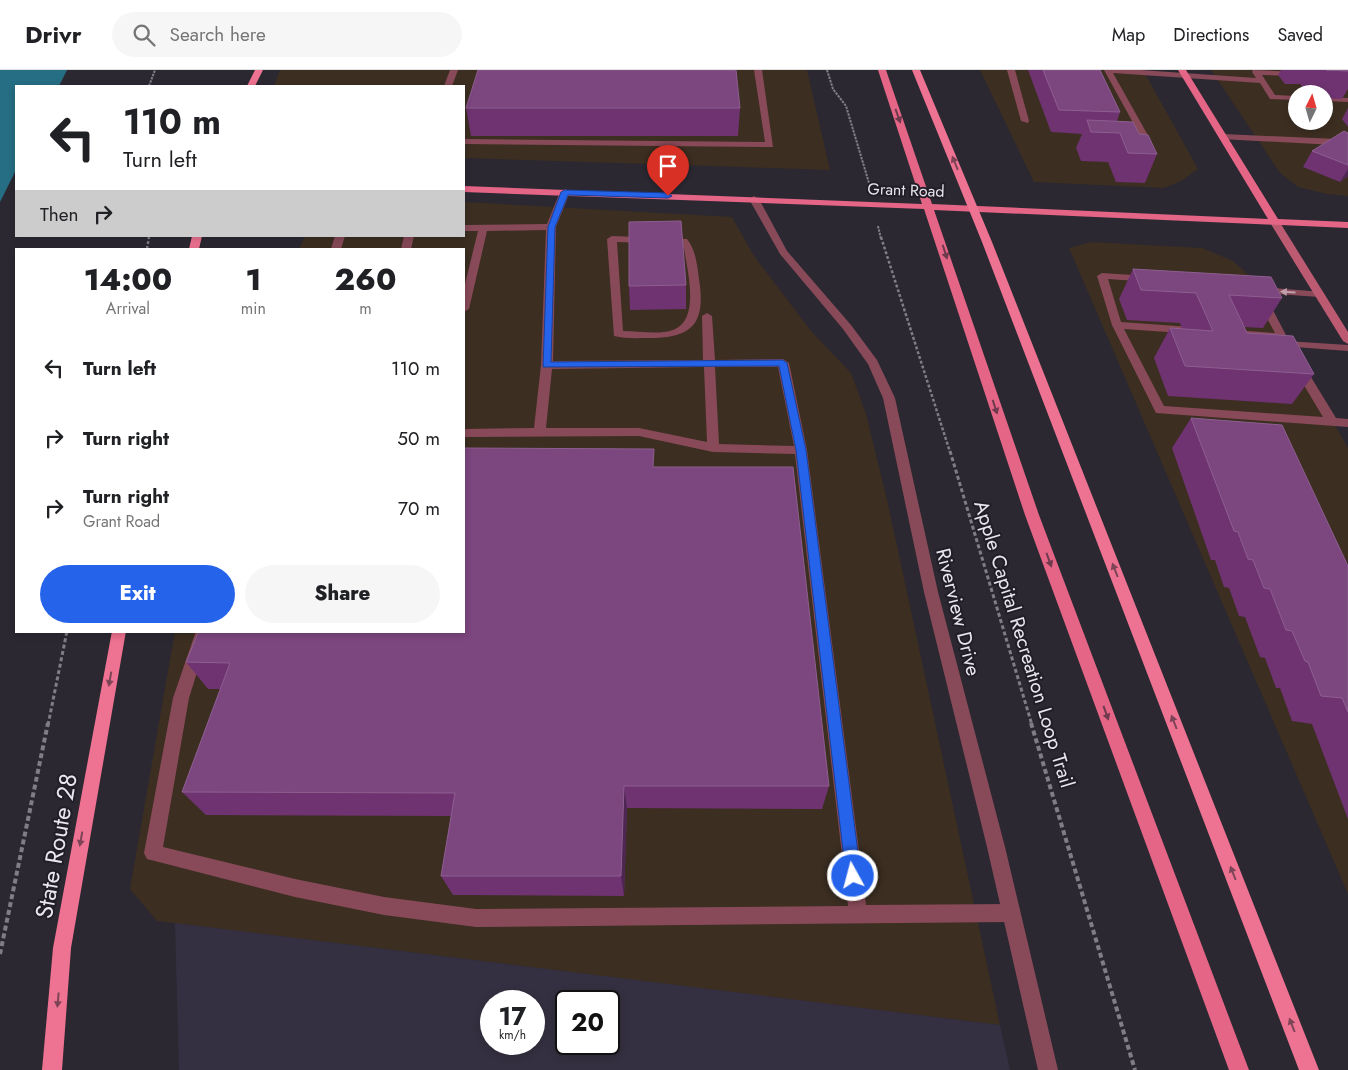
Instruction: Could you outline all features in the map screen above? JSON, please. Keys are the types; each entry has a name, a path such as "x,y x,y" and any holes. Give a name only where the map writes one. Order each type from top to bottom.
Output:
{"highway":[{"path":"251,85 258,70"},
{"path":"916,70 973,208 1309,1070"},
{"name":"State Route 28","path":"52,1070 62,948 119,633"}],"main road":[{"path":"882,70 930,206 1032,515 1239,1070"},
{"path":"1184,73 1348,341"},
{"name":"Grant Road","path":"465,189 930,206 1348,225"}],"street":[{"path":"448,85 454,70"},
{"path":"465,142 770,145 758,70"},
{"path":"1012,70 1025,121"},
{"path":"1108,70 1184,73 1262,81"},
{"path":"1108,70 1146,139"},
{"path":"1288,98 1273,97 1256,72 1302,74"},
{"path":"1333,99 1348,100"},
{"path":"1223,137 1336,142 1348,146"},
{"path":"465,228 552,227 565,192"},
{"name":"Riverview Drive","path":"754,199 783,252 847,327 872,363 889,398 932,592 1048,1070"},
{"path":"465,304 482,228"},
{"path":"612,240 684,241 689,248 696,308 692,322 676,332 618,334 612,240"},
{"path":"1332,422 1255,286 1178,281 1141,282 1102,276 1117,326 1160,410 1332,422 1348,423"},
{"path":"1178,281 1185,296"},
{"path":"1215,283 1222,298"},
{"path":"1258,290 1319,294"},
{"path":"707,316 713,448"},
{"path":"1117,326 1157,325 1238,330 1284,340 1348,348"},
{"path":"547,365 783,363 801,450 858,914"},
{"path":"465,433 639,432 713,448 801,450"},
{"path":"202,633 181,698 153,853 295,888 384,906 476,918 1011,913"}],"lane":[{"path":"540,432 547,365 552,227"}],"path":[{"path":"149,85 155,70"},
{"path":"827,70 833,89 846,106 868,176"},
{"name":"Apple Capital Recreation Loop Trail","path":"879,228 885,255 943,429 1135,1070"},
{"path":"0,954 67,633"}],"shaded area":[{"path":"280,70 807,70 830,170 465,158 465,85 274,85"},
{"path":"980,70 1143,70 1198,169 1181,181 1164,188 1034,182"},
{"path":"1211,70 1348,70 1348,196 1327,194 1298,187 1280,173"},
{"path":"465,202 732,217 754,256 811,331 851,373 866,414 888,504 1000,1025 157,921 130,889 175,633 465,633 465,248 299,248 305,237 465,237"},
{"path":"1091,242 1202,248 1233,261 1250,276 1348,448 1348,894 1069,248"},
{"path":"175,923 1000,1025 1010,1070 179,1070"}],"water":[{"path":"0,70 67,70 60,85 15,85 15,172 0,202"}],"building":[{"path":"478,70 736,70 740,108 466,108"},
{"path":"1043,70 1100,70 1120,112 1059,110"},
{"path":"1087,120 1133,122 1139,134 1148,135 1157,154 1128,153 1120,133 1091,132"},
{"path":"1344,131 1348,133 1348,165 1312,151"},
{"path":"681,221 686,285 629,286 629,222"},
{"path":"1133,269 1271,277 1282,298 1229,295 1247,333 1293,336 1314,374 1185,366 1170,328 1213,331 1196,293 1141,290"},
{"path":"1191,418 1282,425 1348,566 1348,712 1342,698 1321,696 1308,662 1305,661 1292,631 1286,630 1270,589 1264,588 1253,560 1248,559 1238,532 1234,531"},
{"path":"465,448 654,449 653,467 793,467 829,786 624,786 621,876 441,876 455,793 182,792 230,663 186,662 198,633 465,633"}],"route":[{"path":"668,196 565,192 552,227 547,365 783,363 801,450 853,876"}]}
